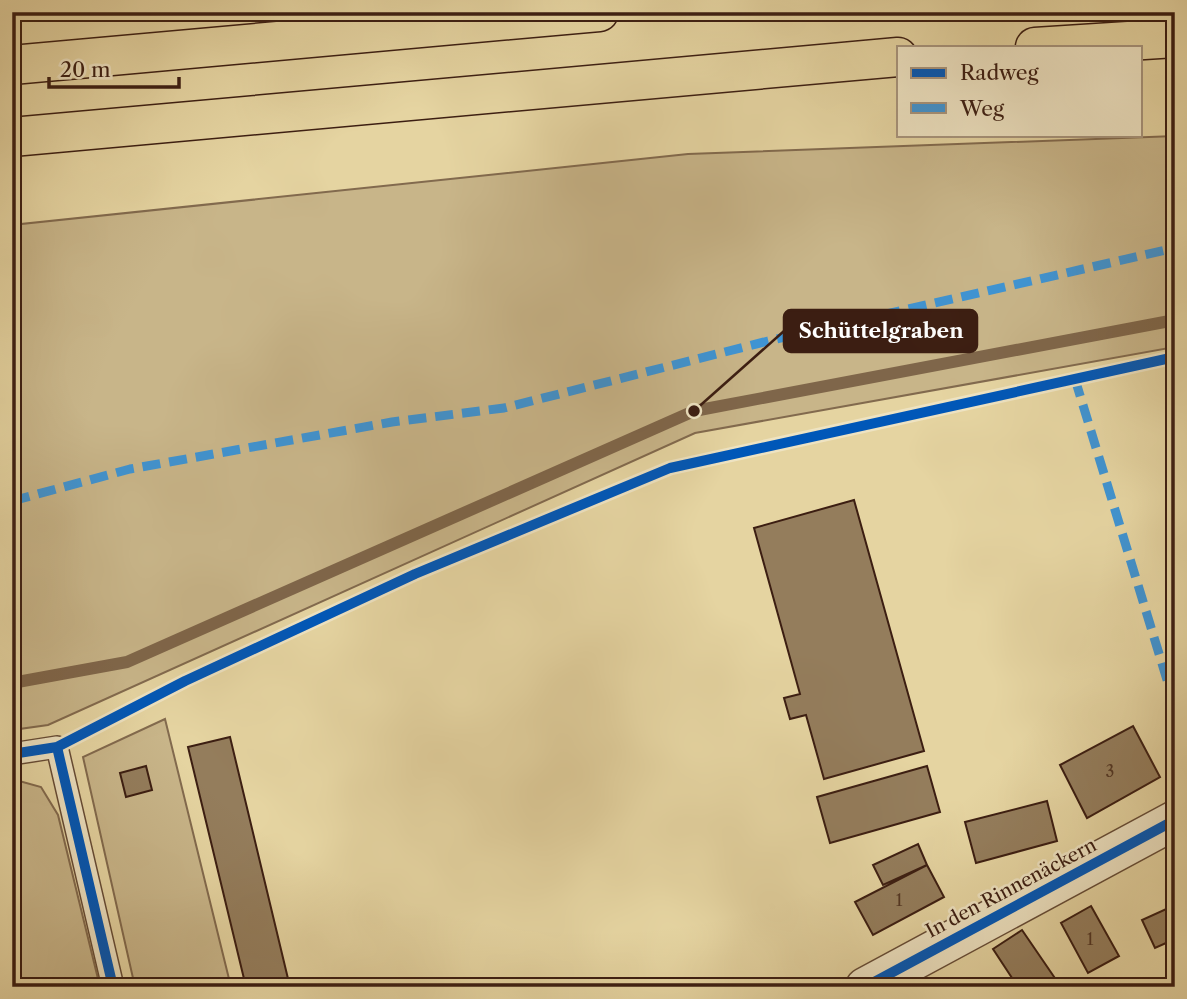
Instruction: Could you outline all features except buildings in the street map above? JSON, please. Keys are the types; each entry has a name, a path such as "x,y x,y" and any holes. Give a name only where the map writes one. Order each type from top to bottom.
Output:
{"highway":[{"path":"12,65 599,12"},
{"path":"1051,46 1175,38"},
{"path":"12,137 897,57"}],"street":[{"name":"In den Rinnenäckern","path":"865,987 1175,820"}],"lane":[{"path":"12,754 57,747 113,987"}],"shaded area":[{"path":"1175,136 1175,347 695,433 48,725 12,730 12,225 688,154"},
{"path":"165,719 231,987 135,987 83,757"},
{"path":"12,779 41,787 58,815 100,987 12,987"}],"waterway":[{"path":"12,683 127,662 694,411 1175,320"}],"marked path":[{"path":"12,501 130,469 392,422 504,408 768,341 1175,248"},
{"path":"1075,379 1175,706"}],"cycle path":[{"path":"12,754 57,747 185,681 415,574 670,468 1175,357"},
{"path":"57,747 113,987"},
{"path":"865,987 1175,820"}],"place":[{"name":"Schüttelgraben","path":"694,411"}]}
